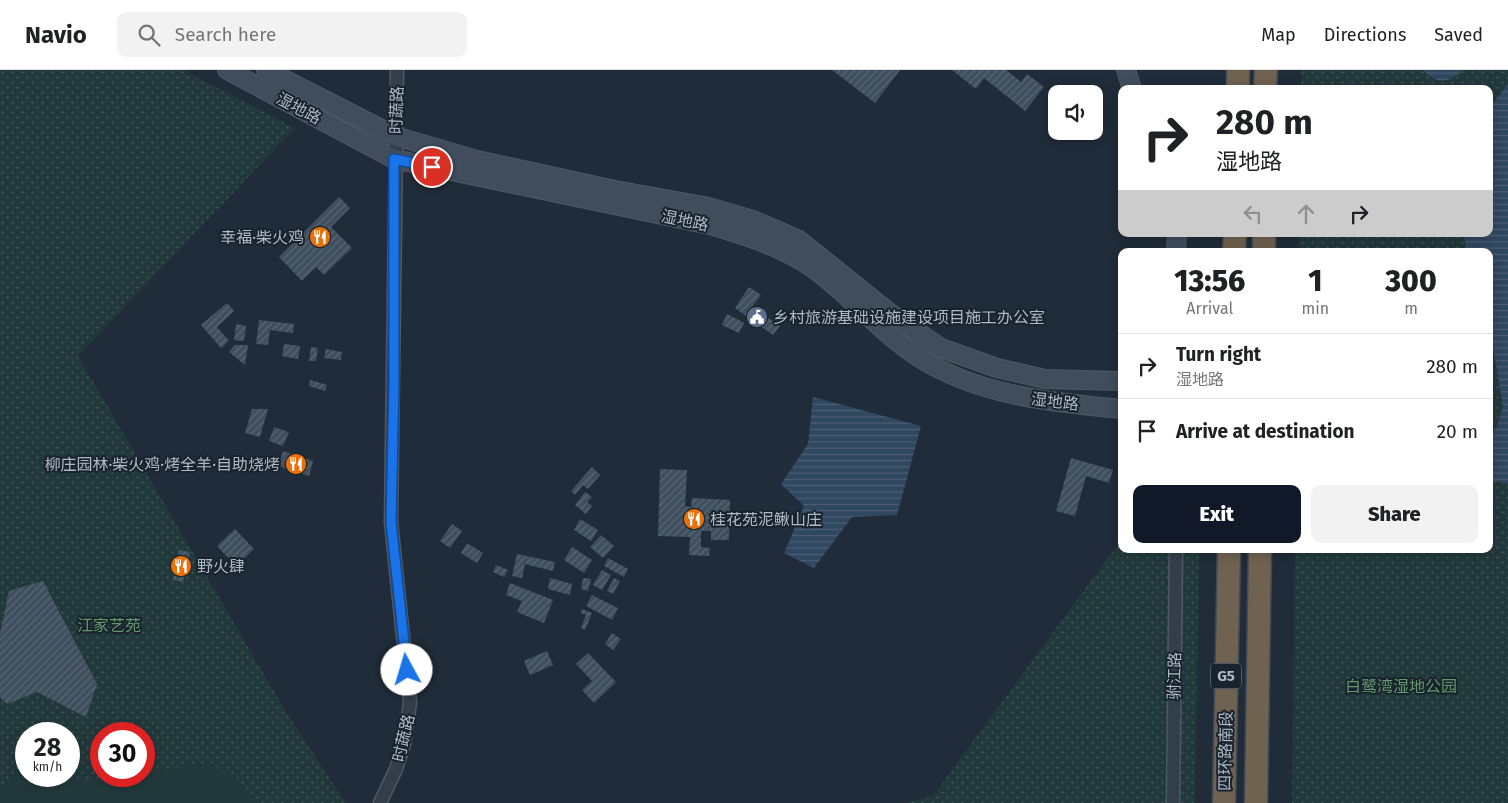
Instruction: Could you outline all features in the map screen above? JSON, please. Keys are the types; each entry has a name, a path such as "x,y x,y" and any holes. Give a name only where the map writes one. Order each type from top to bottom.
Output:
{"highway":[{"path":"1238,70 1238,85"},
{"path":"1266,70 1266,85"},
{"name":"四环路南段","path":"1224,803 1229,553"},
{"name":"四环路南段","path":"1256,803 1260,553"}],"street":[{"name":"湿地路","path":"227,70 394,159 710,225 748,236 783,251 814,269 872,321 918,357 953,376 1004,393 1041,401 1118,409"},
{"name":"湿地路","path":"266,70 395,136 477,160 615,190 709,206 753,220 799,240 890,313 941,348 997,368 1045,379 1118,381"},
{"name":"时蔬路","path":"380,803 396,770 404,744 410,703 391,522 394,384 394,159 397,70"},
{"path":"1126,70 1131,85"},
{"name":"驸江路","path":"1173,803 1176,553"}],"green space":[{"name":"江家艺苑","path":"0,70 183,70 295,128 78,356 286,712 346,803 0,803"},
{"name":"白鹭湾湿地公园","path":"1301,70 1508,70 1508,803 1292,803 1295,553 1493,553 1493,248 1299,248 1299,237 1493,237 1493,85 1301,85"},
{"path":"1118,546 1118,553 1199,553 1195,803 905,803 933,796 1106,560"},
{"path":"212,763 258,803 0,803 0,790 15,773 15,787 80,787 80,781 90,779 90,787 155,787 155,771"}],"water":[{"path":"1423,70 1463,70 1448,80 1438,80"},
{"path":"1508,84 1508,484 1501,481 1493,483 1493,432 1497,427 1503,406 1493,347 1493,248 1466,248 1464,237 1493,237 1493,104"},
{"path":"813,397 921,426 897,515 852,517 814,568 784,553 804,506 781,484 808,444"}],"building":[{"path":"832,70 900,70 875,103"},
{"path":"952,70 1006,70 1021,82 1027,74 1044,87 1025,111 984,78 976,89"},
{"name":"幸福·柴火鸡","path":"339,197 350,208 331,227 352,248 324,275 316,267 302,281 279,257"},
{"name":"乡村旅游基础设施建设项目施工办公室","path":"749,287 761,295 752,307 780,326 773,335 735,308"},
{"path":"227,303 234,311 217,327 229,341 221,348 201,325"},
{"path":"727,314 744,323 739,333 722,325"},
{"path":"259,320 294,324 293,333 270,330 268,345 256,344"},
{"path":"236,324 246,326 244,341 234,340"},
{"path":"284,344 300,346 298,359 282,356"},
{"path":"235,345 248,345 245,365 229,352"},
{"path":"311,347 318,348 316,361 309,361"},
{"path":"326,349 342,352 341,360 324,358"},
{"path":"310,380 327,385 325,391 309,386"},
{"path":"252,409 268,409 260,437 245,433"},
{"path":"274,427 289,432 283,446 269,441"},
{"name":"柳庄园林·柴火鸡·烤全羊·自助烧烤","path":"283,451 313,461 309,476 278,466"},
{"path":"1071,458 1113,470 1109,483 1086,476 1075,516 1056,511"},
{"path":"592,467 600,475 588,489 583,485 575,495 571,491"},
{"name":"桂花苑泥鳅山庄","path":"660,469 687,470 685,506 691,507 692,498 730,500 729,540 711,540 711,531 701,531 701,547 710,548 709,556 689,555 690,537 658,536"},
{"path":"585,492 592,497 587,502 592,506 586,514 575,505"},
{"path":"580,519 598,530 591,541 574,530"},
{"path":"452,524 462,531 450,548 440,541"},
{"path":"235,529 254,549 236,566 217,546"},
{"path":"601,535 614,546 603,558 590,547"},
{"path":"467,543 483,553 477,563 461,553"},
{"path":"572,547 592,560 584,573 564,560"},
{"name":"野火肆","path":"179,550 190,552 183,582 173,580"},
{"path":"517,554 555,562 553,571 525,564 522,578 512,576"},
{"path":"608,558 628,569 624,577 604,566"},
{"path":"496,565 508,570 504,577 493,572"},
{"path":"602,570 611,575 602,590 593,585"},
{"path":"550,578 572,584 570,595 548,589"},
{"path":"583,578 591,579 588,591 581,589"},
{"path":"614,578 620,581 613,594 607,591"},
{"path":"43,581 97,684 86,717 37,692 7,704 0,697 0,634 9,591"},
{"path":"510,583 553,600 544,623 517,612 522,601 506,595"},
{"path":"592,595 618,608 612,620 586,606"},
{"path":"582,609 592,613 585,630 581,628 586,615 581,613"},
{"path":"612,633 621,639 613,650 605,644"},
{"path":"547,651 553,665 530,675 524,661"},
{"path":"588,653 616,682 594,703 582,690 592,681 576,664"}],"place":[{"name":"幸福·柴火鸡","path":"320,237"},
{"name":"乡村旅游基础设施建设项目施工办公室","path":"757,317"},
{"name":"柳庄园林·柴火鸡·烤全羊·自助烧烤","path":"296,464"},
{"name":"桂花苑泥鳅山庄","path":"694,519"},
{"name":"野火肆","path":"181,566"}],"route":[{"path":"407,670 391,522 394,384 394,159 432,167"}]}
